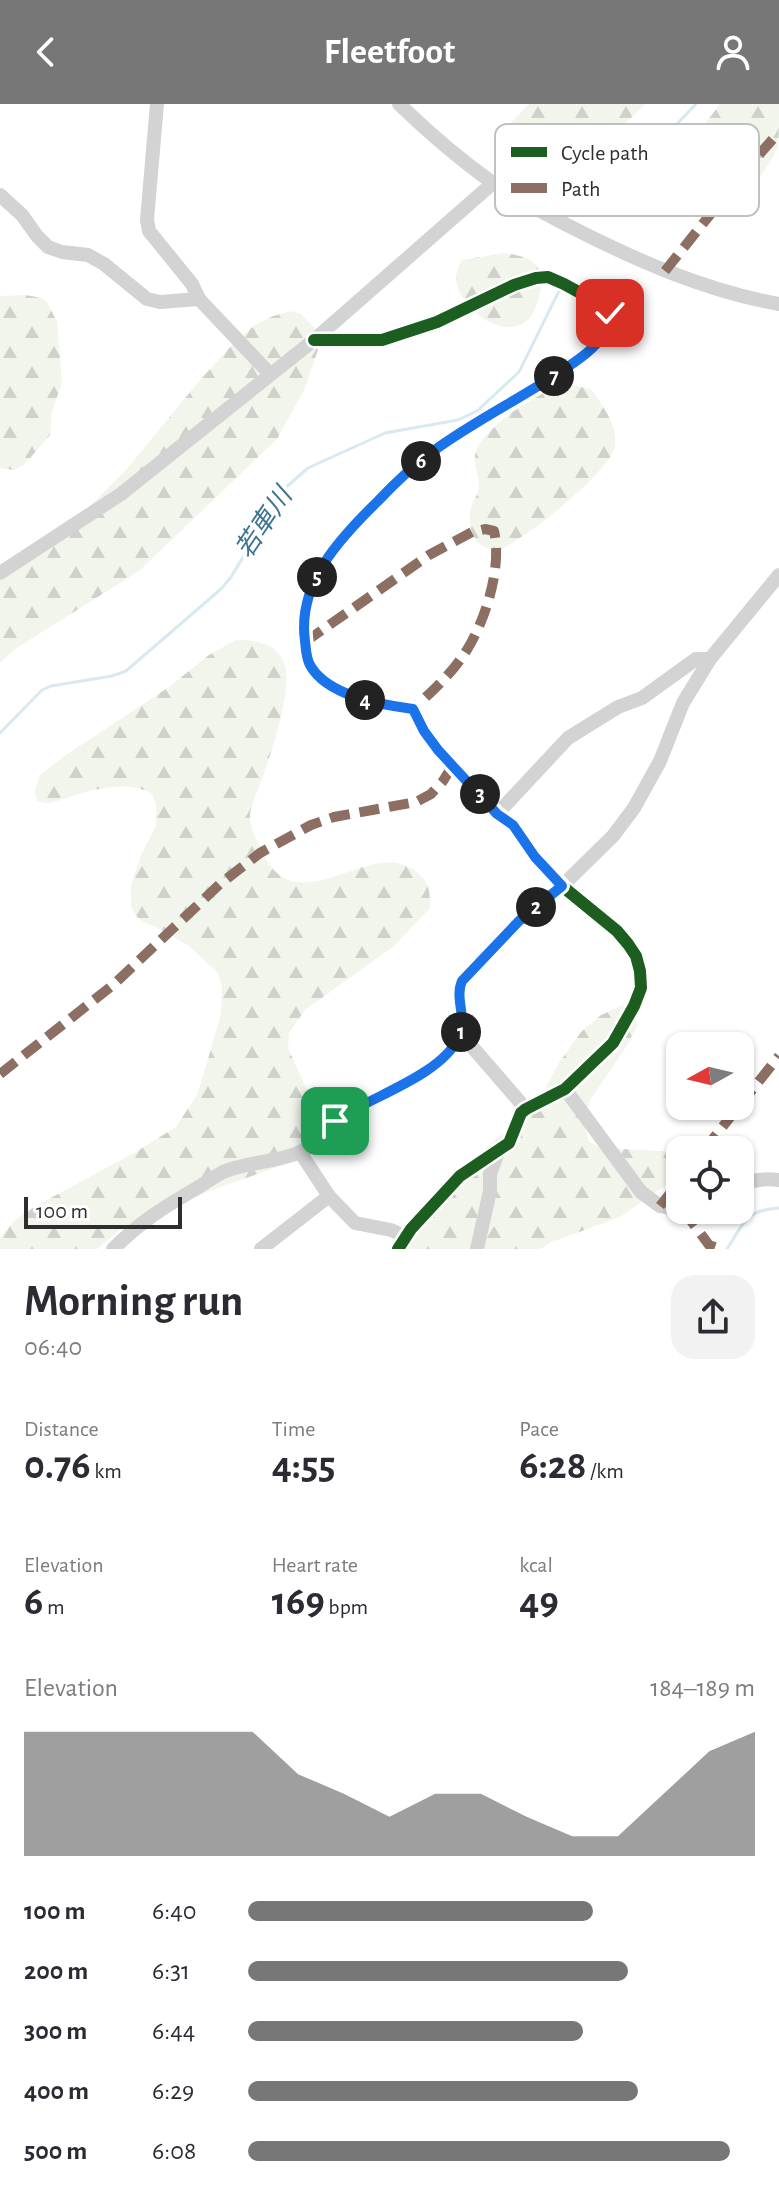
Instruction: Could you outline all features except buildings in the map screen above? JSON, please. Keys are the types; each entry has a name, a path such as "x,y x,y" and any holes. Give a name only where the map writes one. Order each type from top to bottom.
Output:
{"street":[{"path":"157,104 149,231 192,284 199,299 270,374"},
{"path":"0,573 121,494 314,340 493,183 427,131 399,104"},
{"path":"0,195 22,215 48,247 88,255 147,299 160,302 199,299"},
{"path":"550,216 665,271 779,304"},
{"path":"300,1152 329,1196 355,1223 391,1230 402,1243 460,1176 509,1143 521,1113 565,1089 613,1043 641,988 636,956 628,944 617,931 562,886 535,857 513,825 497,814 438,750 413,709 367,701 339,690 318,676 308,663 303,628 310,589 342,537 401,477 434,451 573,363 597,344 609,327 610,313 604,306 564,284 548,277 536,278 514,285 437,322 382,340 314,340"},
{"path":"113,1249 154,1212 224,1172 300,1152 349,1111 377,1099 431,1067 453,1048 461,1034 463,1018 459,988 462,981 519,921 562,886 613,836 634,808 660,761 683,703 710,659 779,575"},
{"path":"497,814 568,738 618,707 642,698 696,659 710,659"},
{"path":"461,1034 526,1109"},
{"path":"565,1089 641,1192 666,1207"},
{"path":"477,1249 490,1191 490,1174 498,1152"},
{"path":"754,1181 779,1180"},
{"path":"261,1249 329,1196"}],"green space":[{"path":"529,104 645,104 624,124 510,124"},
{"path":"720,104 779,104 778,147 759,178 759,124 705,124"},
{"path":"504,253 530,260 541,277 534,311 524,323 507,327 490,322 475,312 461,295 456,280 462,260"},
{"path":"25,295 47,302 57,322 62,383 52,411 50,435 25,464 14,470 0,468 0,296"},
{"path":"291,311 301,314 314,327 318,350 304,390 277,439 139,571 15,649 0,663 0,570 77,519 126,470 233,344 255,325"},
{"path":"574,385 592,390 609,416 615,438 610,457 584,486 530,531 503,548 485,547 476,540 470,522 472,504 479,489 475,456 480,443 498,424 535,397 556,387"},
{"path":"236,640 255,641 269,646 284,663 284,704 250,814 255,837 275,871 292,881 312,882 376,864 397,863 424,879 430,908 394,946 305,1010 289,1033 288,1048 318,1115 309,1150 291,1162 207,1192 121,1229 97,1249 0,1249 0,1238 14,1221 34,1207 176,1127 198,1093 221,1014 222,987 218,973 189,946 142,921 131,906 131,885 141,855 156,826 156,805 152,794 132,787 109,787 42,802 37,801 35,790 40,775 169,687 209,655"},
{"path":"623,1005 638,1024 590,1100 584,1122 589,1142 601,1148 666,1151 666,1185 620,1217 549,1243 541,1249 403,1249 485,1149 538,1102 559,1063 581,1032 601,1015"}],"waterway":[{"name":"若車川","path":"677,124 696,104"},
{"name":"若車川","path":"0,733 42,690 126,671 221,589 285,488 308,468 385,433 458,420 477,411 519,372 559,291"},
{"path":"727,1249 752,1215 779,1208"}],"marked path":[{"path":"759,155 779,132"},
{"path":"665,271 709,216"},
{"path":"305,642 429,555 472,532 485,529 494,531 496,563 493,581 476,633 455,667 413,709"},
{"path":"0,1074 113,985 220,884 260,853 311,825 334,817 416,802 431,794 453,765"},
{"path":"754,1087 779,1056"},
{"path":"715,1136 728,1120"},
{"path":"660,1206 666,1198"},
{"path":"693,1224 709,1245 720,1249"}],"cycle path":[{"path":"314,340 382,340 437,322 514,285 536,278 548,277 564,284 604,306 610,313 607,330 585,355 447,442 398,481 336,546 324,563 308,600 304,620 306,653 318,676 356,697 413,709 438,750 497,814 513,825 535,857 562,886 617,931 636,956 640,971 641,988 613,1043 565,1089 521,1113 509,1143 460,1176 411,1229 398,1249"}],"route":[{"path":"335,1121 431,1067 453,1048 461,1034 463,1018 459,988 462,981 519,921 562,886 535,857 513,825 497,814 438,750 413,709 367,701 339,690 318,676 308,663 303,628 310,589 342,537 401,477 434,451 573,363 597,344 609,327 610,313"}]}
